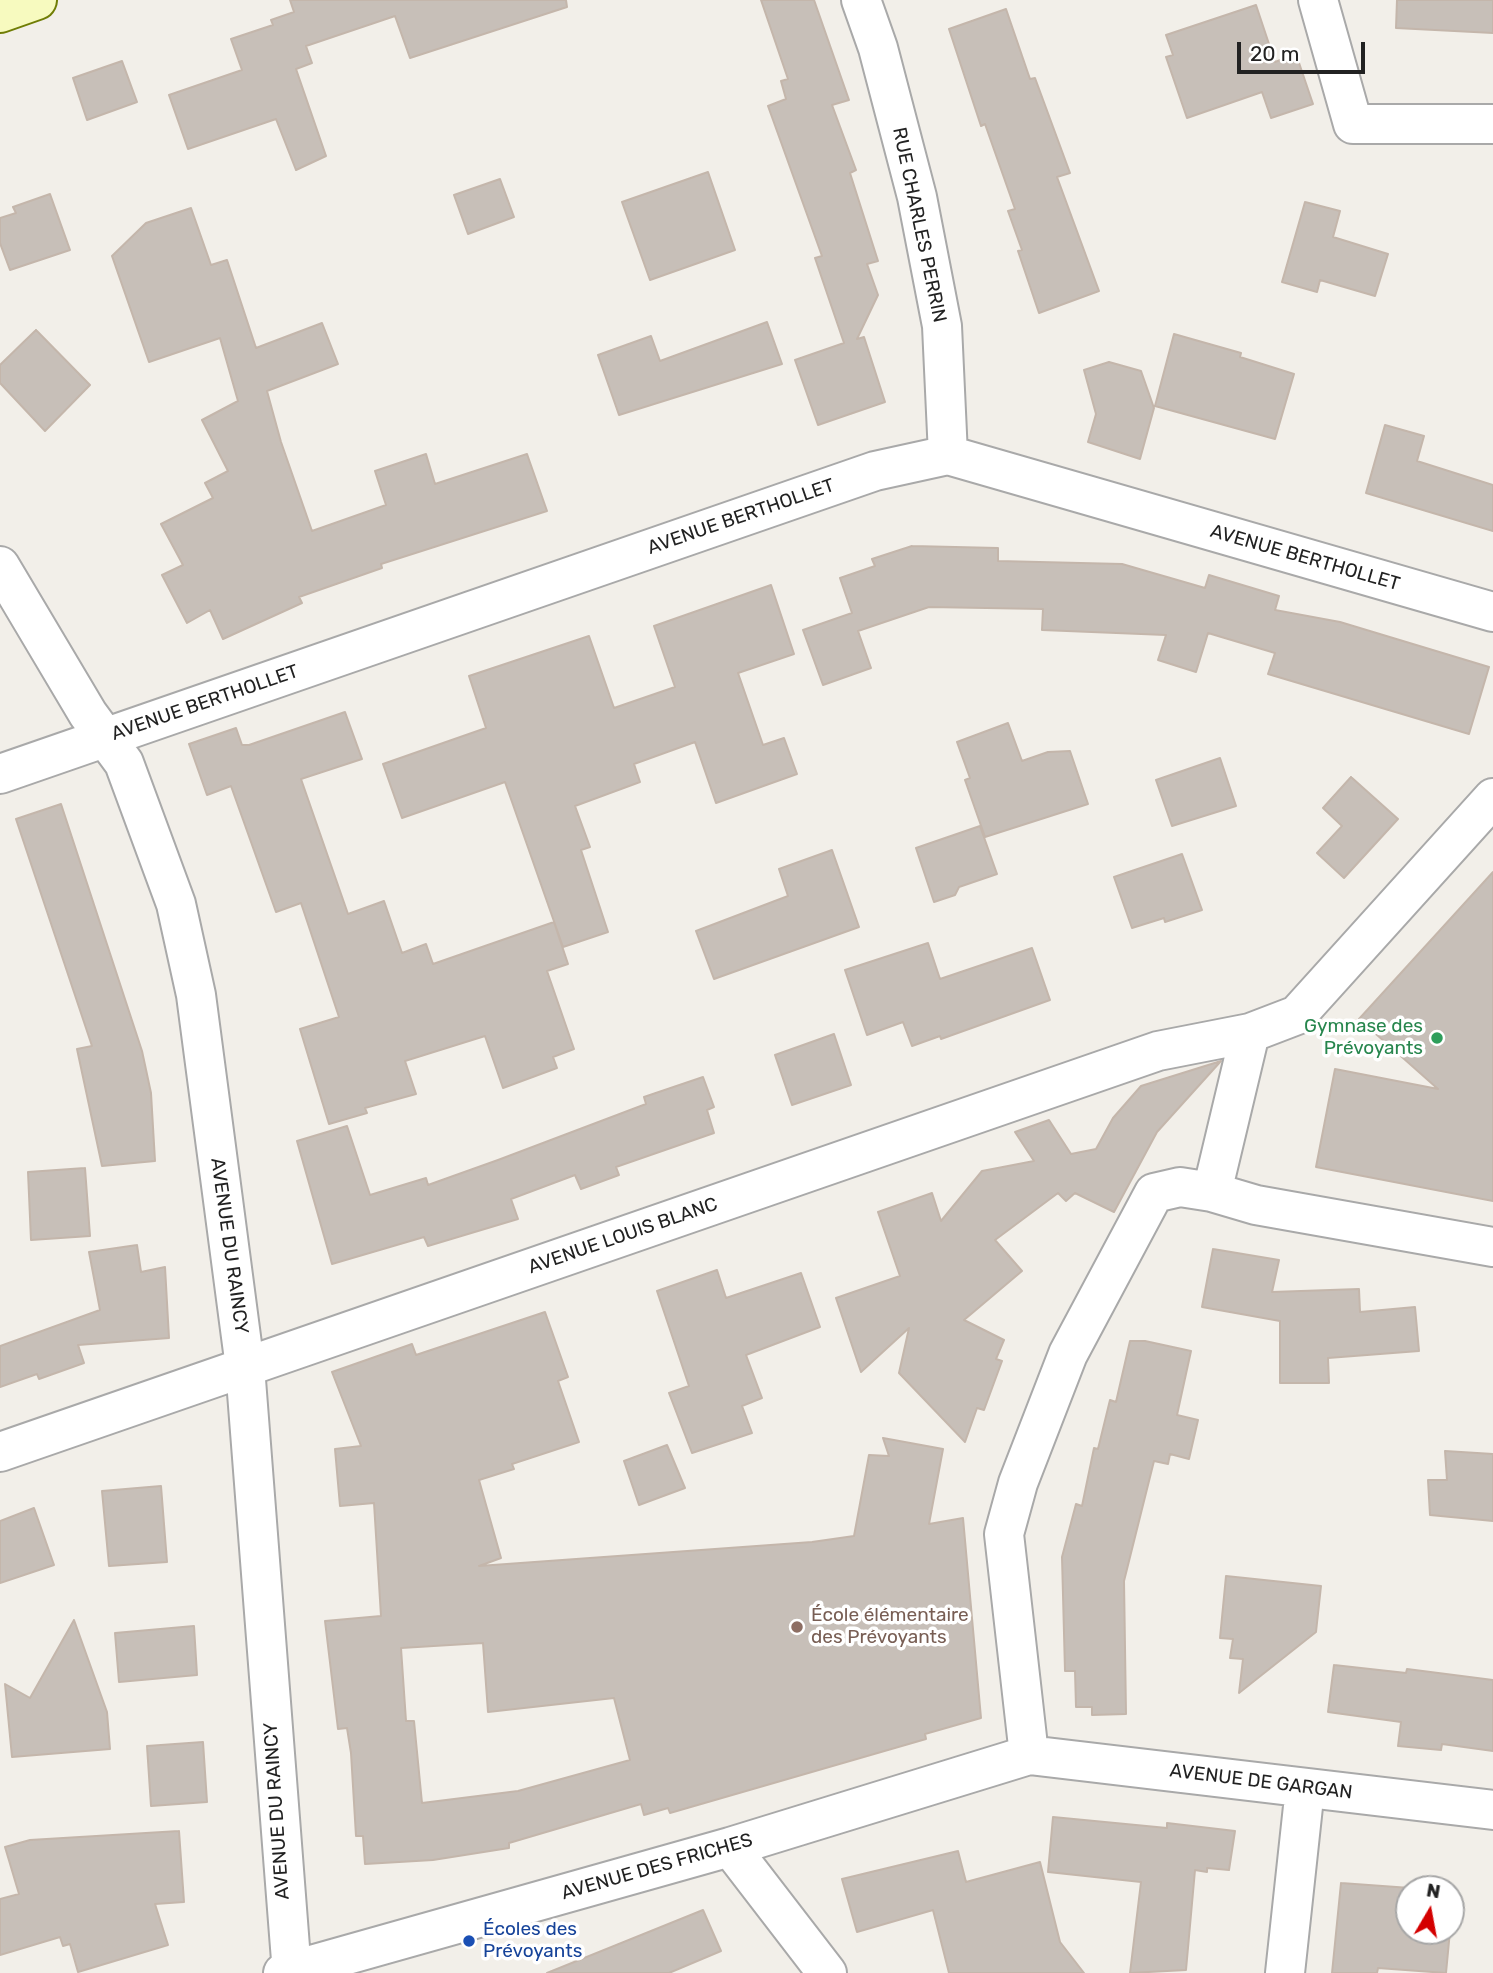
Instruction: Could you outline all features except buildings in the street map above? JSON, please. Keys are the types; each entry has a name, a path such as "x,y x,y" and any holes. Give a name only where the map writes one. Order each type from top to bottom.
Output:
{"street":[{"path":"0,13 37,0"},
{"name":"RUE CHARLES PERRIN","path":"861,0 878,48 917,197 942,326 948,455"},
{"path":"1318,0 1353,124 1493,124"},
{"name":"AVENUE BERTHOLLET","path":"0,774 875,471 948,455 1493,612"},
{"name":"AVENUE DU RAINCY","path":"0,566 88,714 124,764 176,904 196,995 245,1367 288,1972"},
{"name":"AVENUE LOUIS BLANC","path":"0,1452 1158,1051 1250,1033 1297,1015 1493,798"},
{"path":"1212,1192 1250,1033"},
{"path":"1029,1755 1013,1637 1004,1534 1018,1483 1068,1354 1154,1193 1180,1187 1212,1192 1256,1205 1493,1247"},
{"name":"AVENUE DE GARGAN","path":"1029,1755 1493,1810"},
{"name":"AVENUE DES FRICHES","path":"288,1972 730,1847 1029,1755"},
{"path":"1285,1973 1305,1788"},
{"path":"730,1847 827,1973"}],"place":[{"name":"Gymnase des Prévoyants","path":"1437,1038"},
{"name":"École élémentaire des Prévoyants","path":"797,1627"},
{"name":"Écoles des Prévoyants","path":"469,1941"}]}
